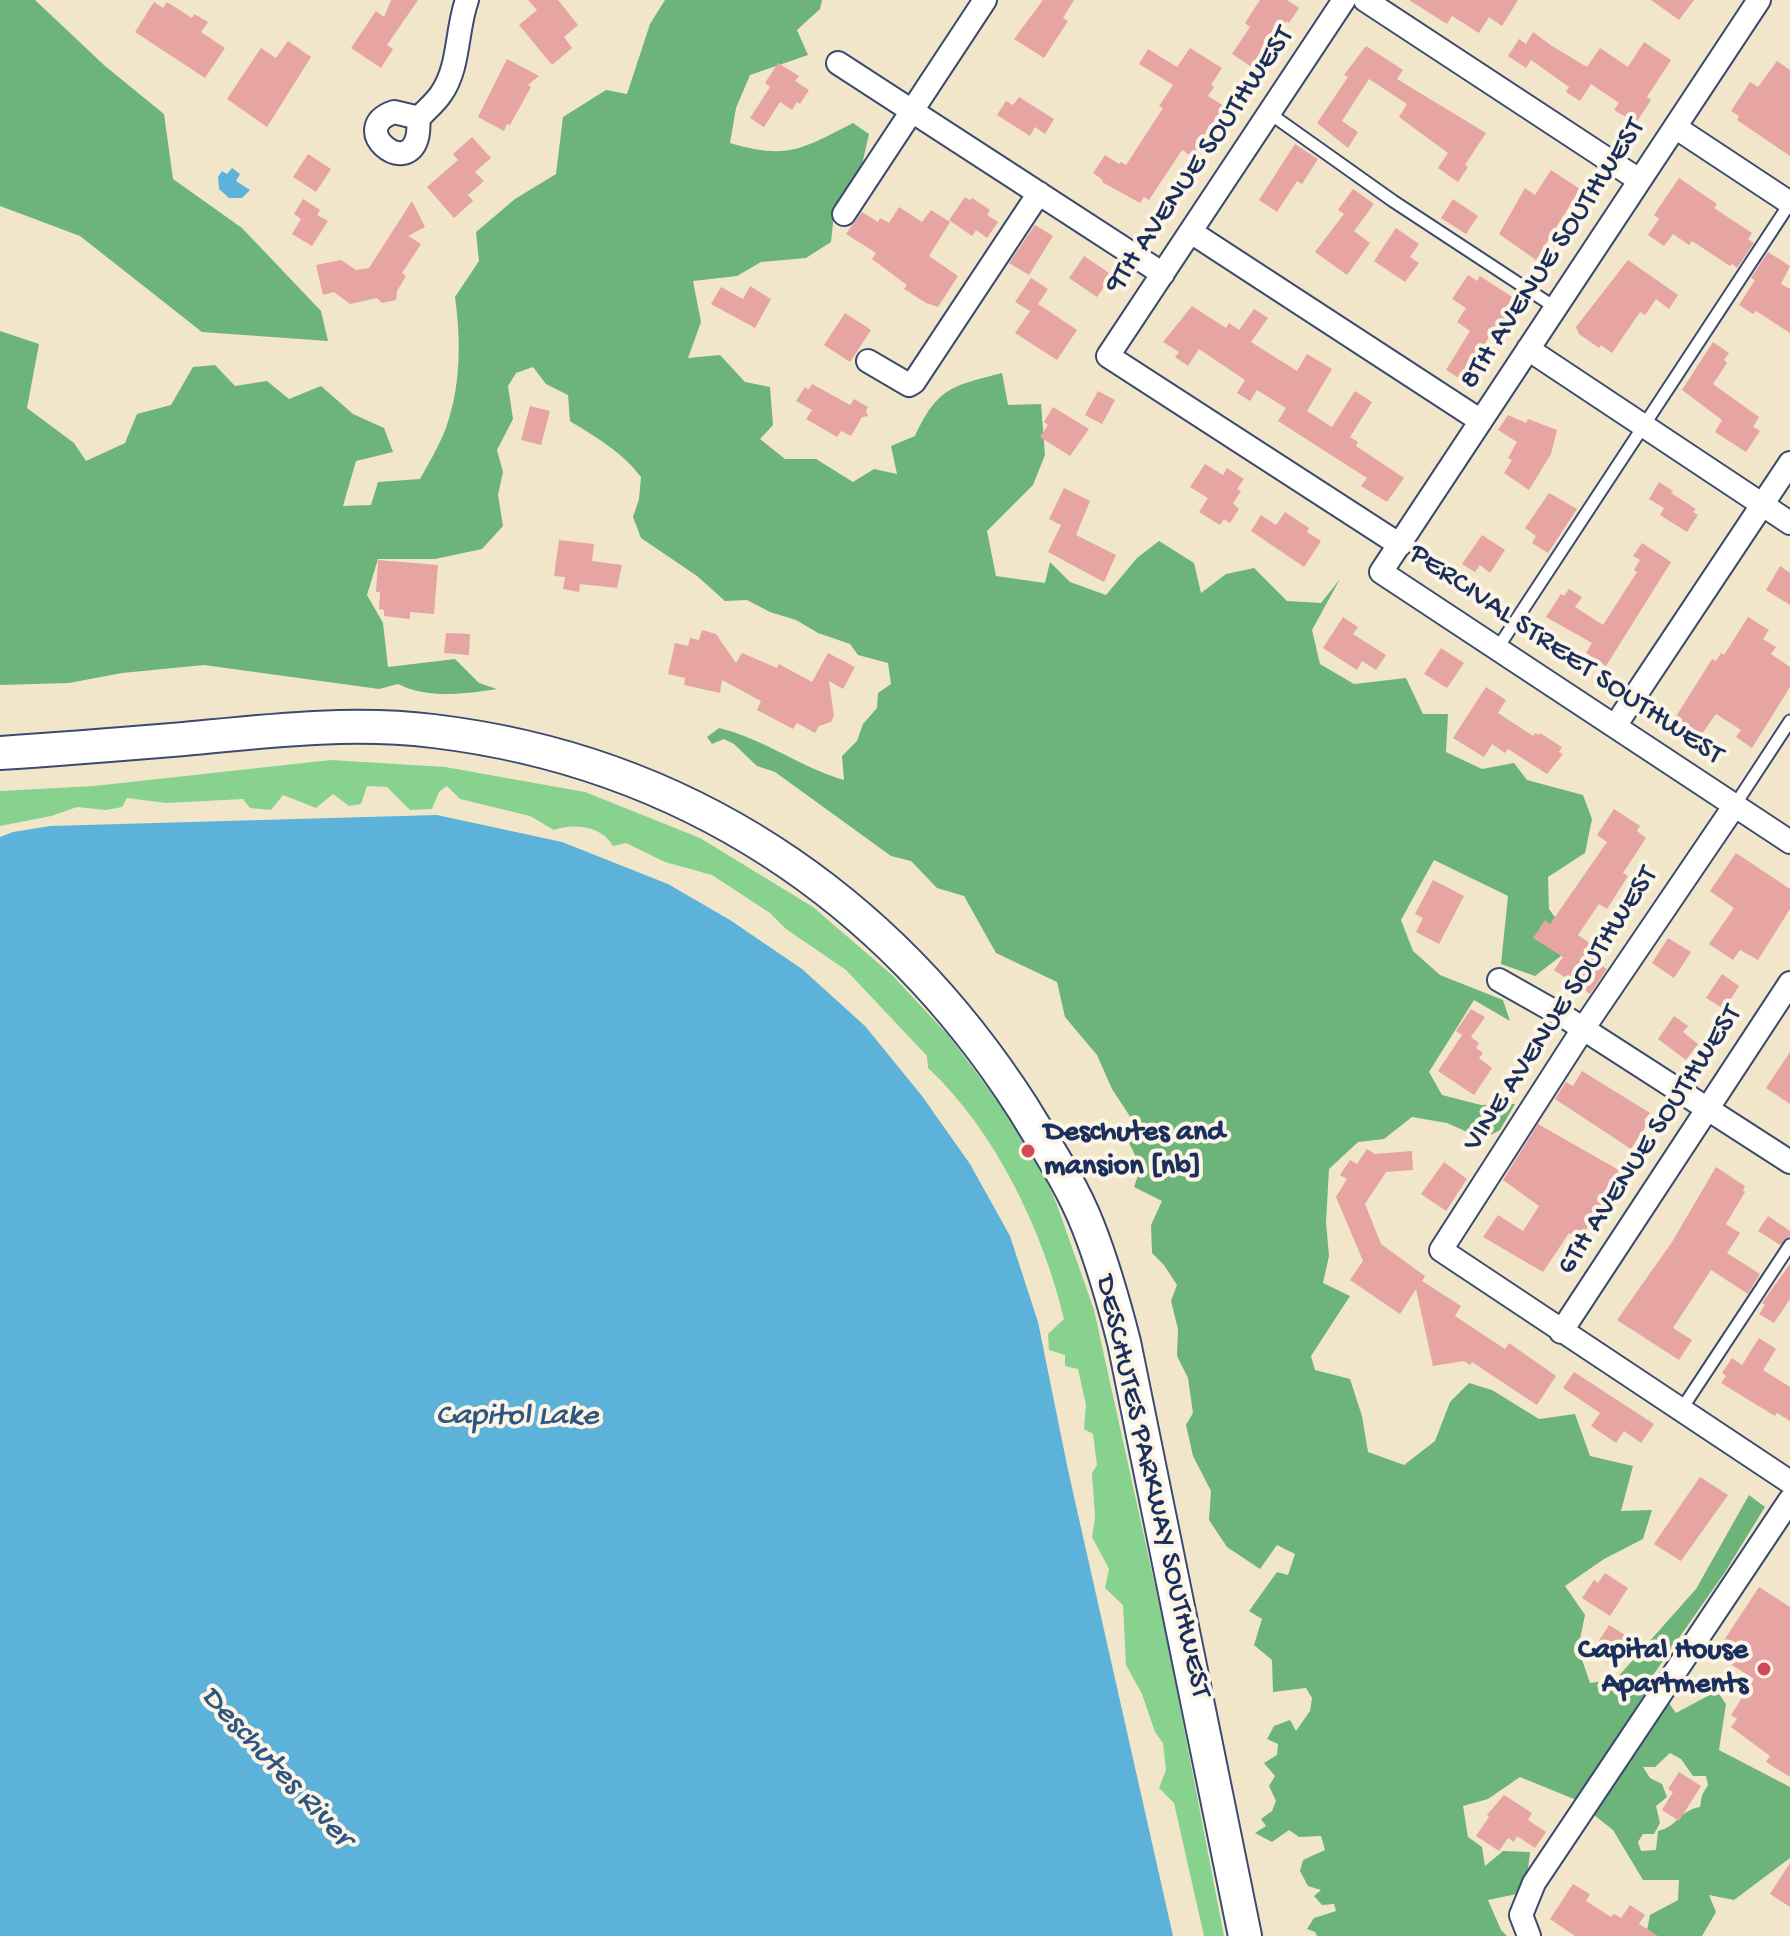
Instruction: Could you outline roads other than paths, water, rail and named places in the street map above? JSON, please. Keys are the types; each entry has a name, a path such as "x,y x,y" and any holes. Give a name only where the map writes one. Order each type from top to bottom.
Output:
{"street":[{"path":"419,118 440,96 447,83 467,0"},
{"path":"844,214 985,0"},
{"name":"9TH AVENUE SOUTHWEST","path":"1108,356 1344,0"},
{"path":"1365,0 1639,180"},
{"name":"8TH AVENUE SOUTHWEST","path":"1400,545 1759,0"},
{"path":"838,63 1163,274"},
{"path":"1675,127 1790,203"},
{"path":"868,361 909,385 914,382 1039,193"},
{"path":"1191,232 1481,421"},
{"path":"1528,349 1790,523"},
{"name":"PERCIVAL STREET SOUTHWEST","path":"1108,356 1400,545 1381,572 1790,842"},
{"path":"1615,726 1790,463"},
{"name":"DESCHUTES PARKWAY SOUTHWEST","path":"0,753 348,726 431,731 507,743 577,761 657,790 728,823 790,863 890,943 964,1025 1001,1075 1038,1132 1087,1223 1124,1342 1245,1936"},
{"name":"VINE AVENUE SOUTHWEST","path":"1561,1332 1441,1250 1583,1029 1735,805"},
{"path":"1499,980 1583,1029 1790,1162"},
{"name":"6TH AVENUE SOUTHWEST","path":"1561,1332 1790,983"},
{"path":"1561,1332 1790,1482"},
{"path":"1529,1936 1521,1915 1534,1883 1790,1500"}],"lane":[{"path":"1269,113 1393,201 1556,308"},
{"path":"1497,649 1790,203"},
{"path":"1735,805 1790,721"},
{"path":"1681,1410 1790,1245"}],"water":[{"path":"232,168 240,174 236,181 250,190 242,198 229,198 219,189 218,177 222,171 227,174"},
{"name":"Capitol Lake","path":"437,815 562,842 668,884 730,920 802,969 865,1026 922,1096 970,1164 1010,1236 1038,1322 1068,1470 1173,1936 0,1936 0,837 50,826"}],"place":[{"name":"Deschutes and mansion [nb]","path":"1028,1151"},
{"name":"Capital House Apartments","path":"1764,1669"}],"water label":[{"name":"Deschutes River","path":"275,1768"}]}
